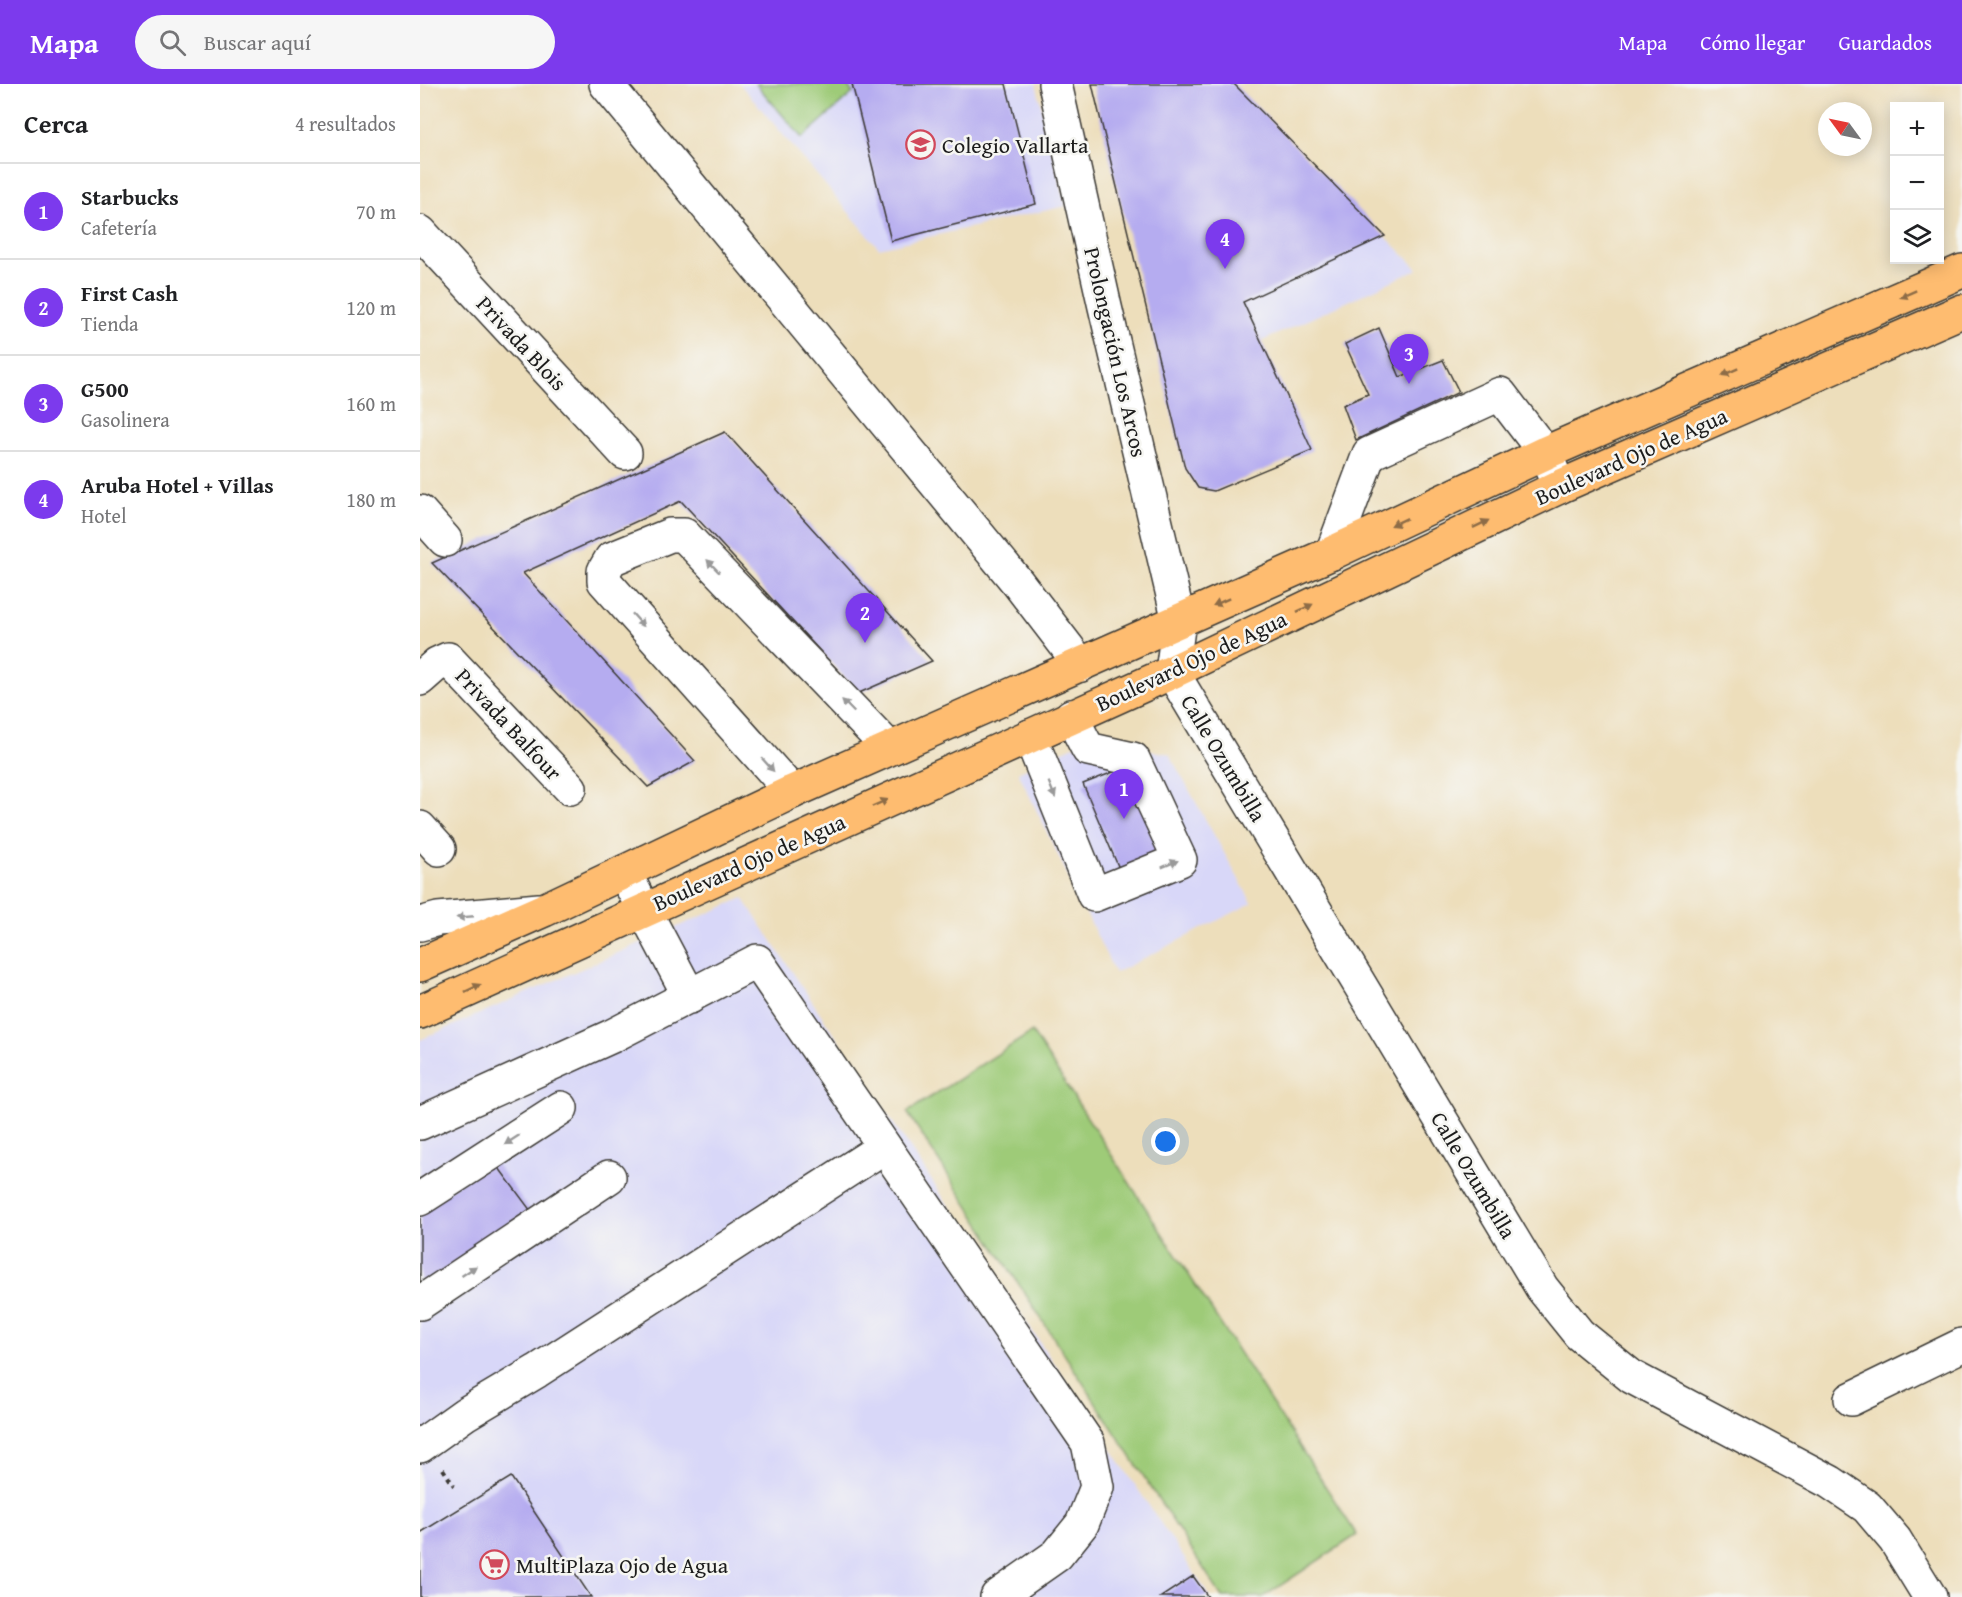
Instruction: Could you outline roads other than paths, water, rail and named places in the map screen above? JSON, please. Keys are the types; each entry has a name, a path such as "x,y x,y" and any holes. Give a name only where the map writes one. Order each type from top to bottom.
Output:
{"main road":[{"name":"Boulevard Ojo de Agua","path":"420,965 544,910 889,748 1332,553 1545,453 1962,271"},
{"name":"Boulevard Ojo de Agua","path":"420,1012 1172,672 1559,487 1962,311"}],"street":[{"path":"606,84 1018,583 1081,665"},
{"name":"Prolongación Los Arcos","path":"1055,84 1179,621"},
{"name":"Privada Blois","path":"420,232 625,453"},
{"path":"1332,553 1369,454 1500,394 1545,453 1559,487"},
{"path":"420,512 445,540"},
{"path":"792,792 604,581 604,571 611,560 670,535 684,535 889,748"},
{"name":"Calle Ozumbilla","path":"1179,621 1172,672 1542,1288 1579,1334 1632,1377 1830,1482 1867,1507 1895,1540 1930,1597"},
{"name":"Privada Balfour","path":"420,679 437,664 448,659 570,788"},
{"path":"1030,736 1094,895 1180,860 1133,759 1088,749 1071,716"},
{"path":"624,872 690,997"},
{"path":"420,924 438,919 544,910"},
{"path":"420,1123 612,1036 757,961 1088,1443 1098,1487 1082,1524 1057,1556 997,1597"},
{"path":"420,1199 561,1108"},
{"path":"420,1446 465,1414 537,1371 884,1147"},
{"path":"420,1303 609,1177"},
{"path":"1851,1399 1962,1345"}],"place":[{"name":"Colegio Vallarta","path":"921,145"},
{"name":"Aruba Hotel + Villas","path":"1225,269"},
{"name":"G500","path":"1409,384"},
{"name":"First Cash","path":"865,643"},
{"name":"Starbucks","path":"1124,819"},
{"name":"MultiPlaza Ojo de Agua","path":"495,1565"}]}
